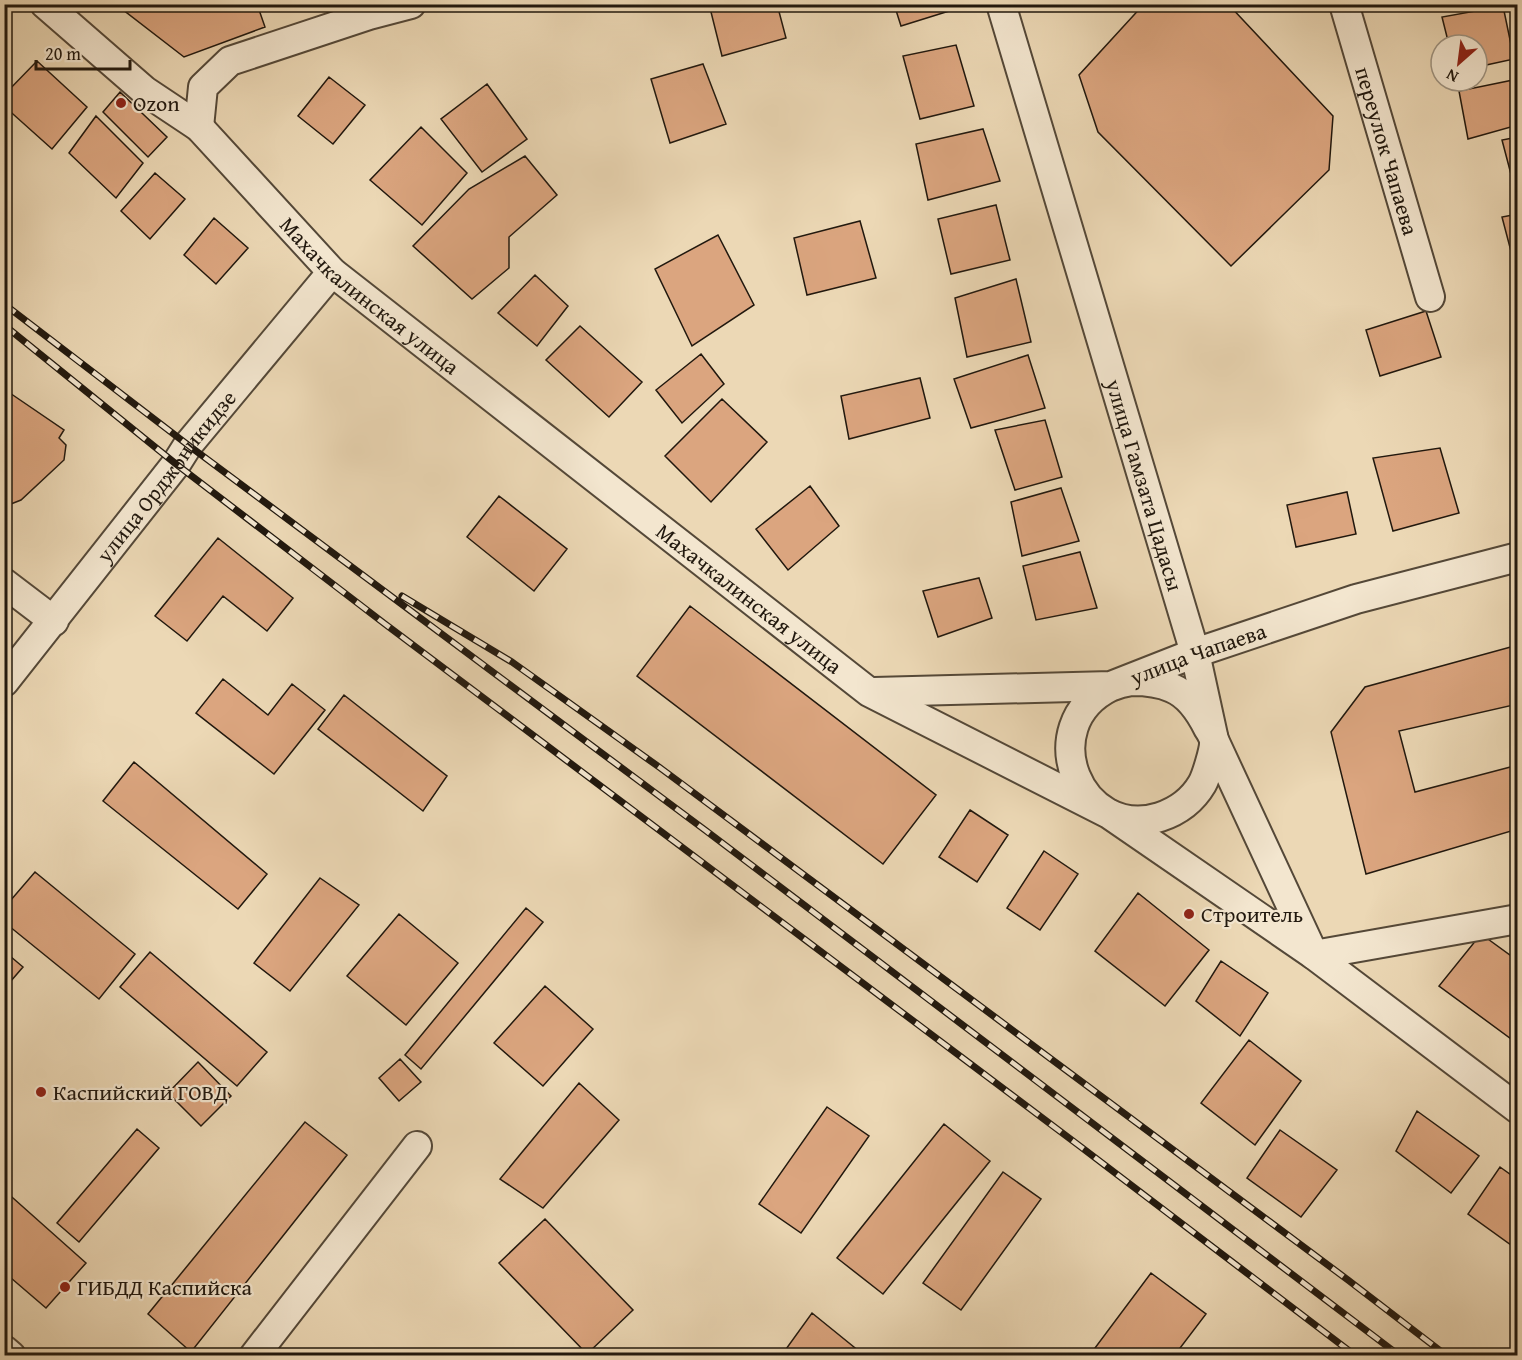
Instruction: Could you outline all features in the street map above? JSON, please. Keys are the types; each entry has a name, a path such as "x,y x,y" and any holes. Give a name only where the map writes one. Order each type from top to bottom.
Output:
{"street":[{"name":"Махачкалинская улица","path":"45,4 145,91 199,127 332,272 869,692 1109,814 1314,955 1518,1108"},
{"path":"199,127 203,87 230,61 367,10 411,4"},
{"name":"улица Гамзата Цадасы","path":"1000,4 1195,653 1214,740 1314,955"},
{"name":"переулок Чапаева","path":"1344,4 1430,297"},
{"name":"улица Орджоникидзе","path":"4,682 176,464 188,445 332,272"},
{"name":"улица Чапаева","path":"869,692 1111,686 1195,653 1356,599 1518,557"},
{"path":"4,583 54,621"},
{"path":"1132,681 1154,681 1174,689 1191,702 1214,740 1203,782 1190,800 1173,813 1152,820 1130,820 1109,814 1090,800 1077,782 1070,760 1071,738 1078,716 1092,699 1111,686 1132,681"},
{"path":"1314,955 1518,919"},
{"path":"254,1356 417,1146"},
{"path":"4,1350 11,1356"}],"building":[{"path":"126,4 257,4 265,27 184,57 122,9"},
{"path":"709,4 777,4 786,38 722,56"},
{"path":"894,4 961,4 962,7 901,26"},
{"path":"1144,4 1228,4 1333,116 1329,170 1231,266 1098,132 1079,75"},
{"path":"1503,6 1514,59 1489,64 1489,33 1446,33 1442,17"},
{"path":"956,45 974,106 920,119 903,56"},
{"path":"37,61 87,107 52,149 4,106 4,95"},
{"path":"703,64 726,124 670,143 651,79"},
{"path":"329,77 365,105 333,144 298,116"},
{"path":"1518,79 1518,125 1468,139 1459,93 1489,93 1489,85"},
{"path":"487,84 527,139 482,172 441,119"},
{"path":"120,92 167,137 148,157 103,112"},
{"path":"96,116 143,163 116,198 69,153"},
{"path":"421,127 467,173 422,225 370,180"},
{"path":"983,129 1000,181 928,200 916,144"},
{"path":"1518,137 1518,201 1502,140"},
{"path":"525,156 557,195 509,237 509,268 472,299 413,246 469,189"},
{"path":"155,173 185,199 150,239 121,211"},
{"path":"996,205 1010,260 951,274 938,219"},
{"path":"1518,214 1518,278 1502,217"},
{"path":"214,218 248,248 216,284 184,255"},
{"path":"860,221 876,278 807,295 794,238"},
{"path":"718,235 754,305 692,346 655,269"},
{"path":"535,275 568,306 537,346 498,313"},
{"path":"1016,279 1031,342 967,357 955,298"},
{"path":"1426,311 1441,357 1380,376 1366,330"},
{"path":"580,326 642,382 609,417 546,360"},
{"path":"701,354 724,384 682,423 656,390"},
{"path":"1028,355 1045,408 971,428 954,379"},
{"path":"920,378 930,418 849,439 841,396"},
{"path":"4,389 64,430 59,438 66,445 64,460 21,500 6,506 4,505"},
{"path":"722,399 767,442 711,502 665,456"},
{"path":"1045,420 1062,477 1015,490 995,430"},
{"path":"1440,448 1459,513 1393,531 1373,458"},
{"path":"810,486 839,526 788,570 756,529"},
{"path":"1061,488 1079,541 1022,556 1011,502"},
{"path":"1347,492 1356,534 1296,547 1287,505"},
{"path":"499,496 567,549 534,591 467,537"},
{"path":"218,538 293,598 267,631 223,596 187,641 155,616"},
{"path":"1080,552 1097,608 1036,620 1023,566"},
{"path":"979,578 992,618 938,637 923,591"},
{"path":"690,606 936,795 883,864 637,676"},
{"path":"1518,645 1518,704 1399,731 1415,792 1518,765 1518,829 1366,874 1331,732 1365,687"},
{"path":"223,679 268,715 292,684 325,710 274,774 196,713"},
{"path":"344,695 447,776 423,811 318,729"},
{"path":"134,762 267,874 238,909 103,801"},
{"path":"970,810 1008,835 977,882 939,857"},
{"path":"1044,851 1078,874 1040,930 1007,908"},
{"path":"35,872 135,954 99,999 4,922 4,908"},
{"path":"320,878 359,905 290,991 254,963"},
{"path":"1138,893 1209,950 1165,1006 1095,951"},
{"path":"526,908 543,922 421,1069 405,1055"},
{"path":"399,914 458,963 406,1025 347,976"},
{"path":"1481,934 1518,961 1518,1044 1439,986"},
{"path":"4,951 23,967 4,989"},
{"path":"150,952 267,1052 237,1086 120,987"},
{"path":"1221,961 1268,993 1240,1036 1196,1001"},
{"path":"545,986 593,1029 543,1086 494,1043"},
{"path":"1249,1040 1301,1081 1255,1145 1201,1103"},
{"path":"400,1059 421,1082 399,1101 379,1078"},
{"path":"198,1062 231,1096 201,1126 168,1093"},
{"path":"579,1083 619,1120 543,1208 500,1179"},
{"path":"827,1107 869,1136 801,1233 759,1204"},
{"path":"1417,1111 1479,1156 1451,1193 1396,1151"},
{"path":"305,1122 347,1155 191,1352 148,1314"},
{"path":"944,1124 990,1161 883,1294 837,1258"},
{"path":"137,1129 159,1148 79,1242 57,1223"},
{"path":"1280,1130 1337,1170 1301,1217 1247,1178"},
{"path":"1500,1167 1518,1180 1518,1250 1468,1214"},
{"path":"1003,1172 1041,1199 961,1310 923,1283"},
{"path":"4,1190 86,1263 46,1308 4,1272"},
{"path":"545,1219 633,1310 587,1354 499,1263"},
{"path":"1151,1273 1206,1314 1174,1356 1089,1356"},
{"path":"812,1313 865,1356 781,1356"}],"railway":[{"path":"4,304 188,445 705,830 1400,1356"},
{"path":"4,325 176,464 385,624 1356,1356"},
{"path":"402,596 512,662 659,767 1447,1356"}],"place":[{"name":"Ozon","path":"121,103"},
{"name":"Строитель","path":"1189,914"},
{"name":"Каспийский ГОВД","path":"41,1092"},
{"name":"ГИБДД Каспийска","path":"65,1287"}]}
